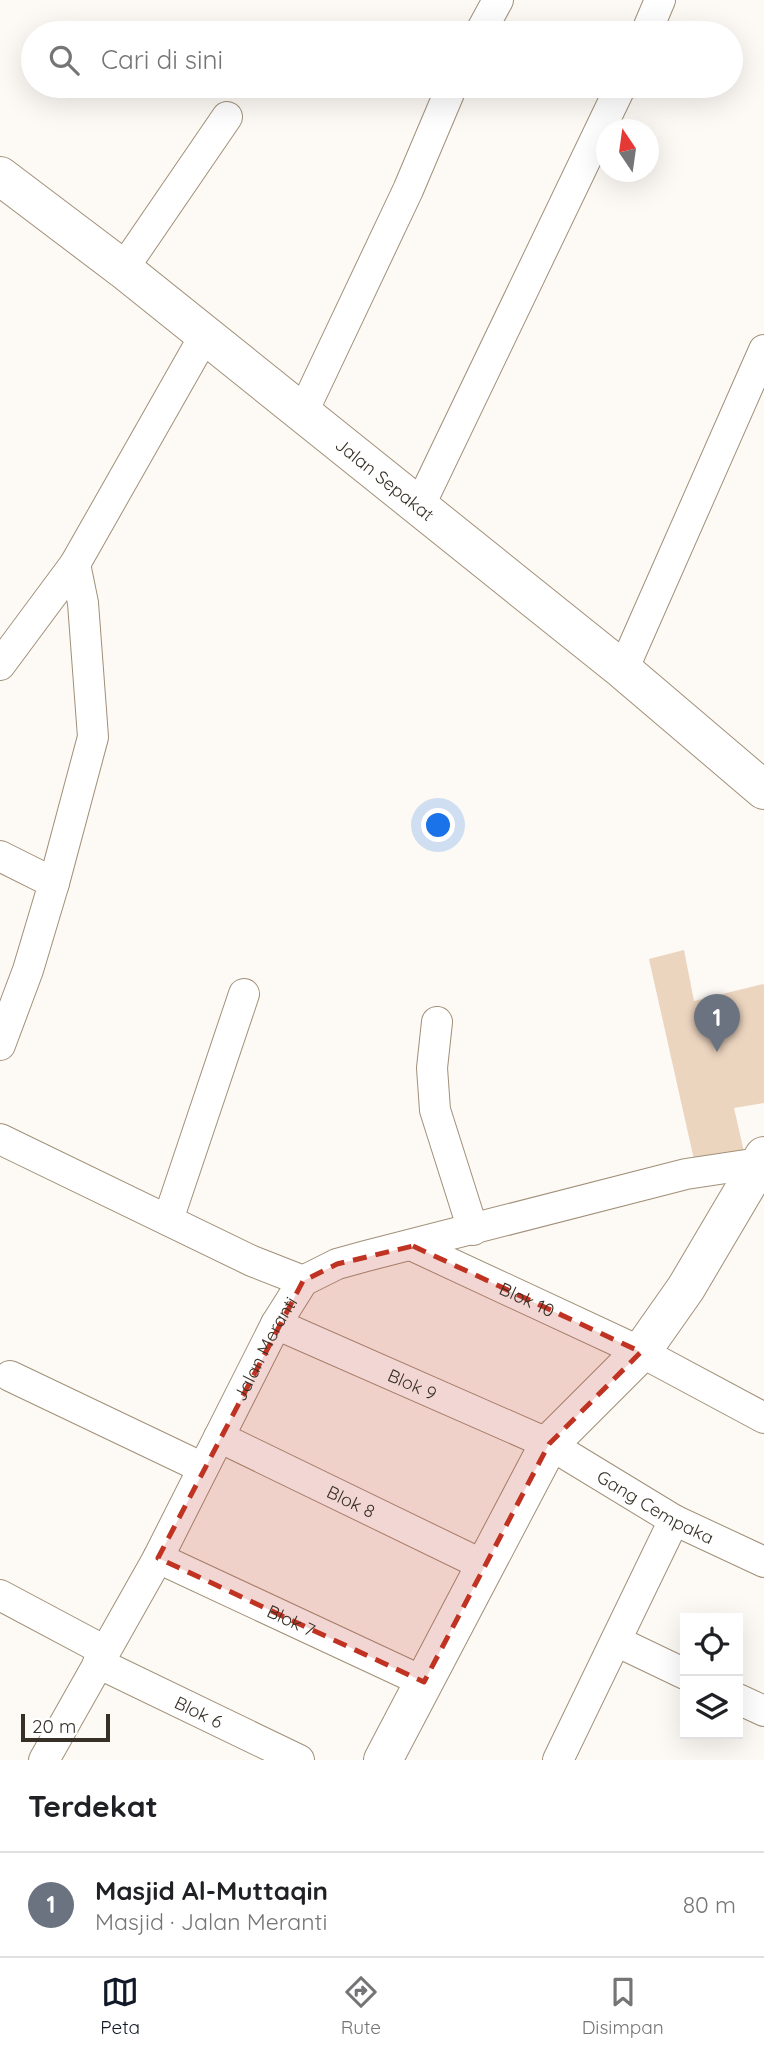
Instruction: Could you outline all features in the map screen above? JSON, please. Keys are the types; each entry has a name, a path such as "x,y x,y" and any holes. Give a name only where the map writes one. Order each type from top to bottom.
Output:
{"main road":[{"name":"Jalan Sepakat","path":"0,176 123,269 624,670 764,790"},
{"name":"Jalan Meranti","path":"383,1760 549,1444 641,1352 686,1288 762,1162"}],"street":[{"path":"487,21 498,0"},
{"path":"651,21 660,0"},
{"path":"302,414 408,190 446,98"},
{"path":"419,507 615,98"},
{"path":"123,269 227,117"},
{"path":"0,665 75,564 205,335"},
{"path":"624,670 764,350"},
{"path":"0,1045 28,970 93,737 83,603 75,564"},
{"path":"0,856 54,883"},
{"path":"168,1220 244,994"},
{"path":"437,1022 432,1068 435,1111 473,1230"},
{"path":"0,1139 252,1261 303,1281"},
{"name":"Jalan Meranti","path":"44,1760 158,1559 276,1324 303,1281 337,1264 686,1174 762,1162"},
{"name":"Blok 10","path":"413,1246 641,1352 764,1418"},
{"name":"Blok 9","path":"276,1324 549,1444"},
{"path":"10,1376 203,1468"},
{"name":"Blok 8","path":"219,1437 484,1565"},
{"name":"Gang Cempaka","path":"549,1444 674,1520 764,1562"},
{"path":"568,1757 616,1641 674,1520"},
{"name":"Blok 7","path":"158,1559 424,1682"},
{"name":"Blok 6","path":"0,1595 101,1657 299,1760"},
{"path":"616,1641 680,1672"},
{"path":"743,1702 764,1712"}],"highlighted area":[{"path":"413,1246 641,1352 549,1444 424,1682 158,1558 303,1281 337,1264"}],"building":[{"path":"684,950 694,1001 763,984 764,986 764,1103 734,1108 744,1152 695,1164 649,959"}],"place":[{"name":"Masjid Al-Muttaqin","path":"717,1052"}]}
